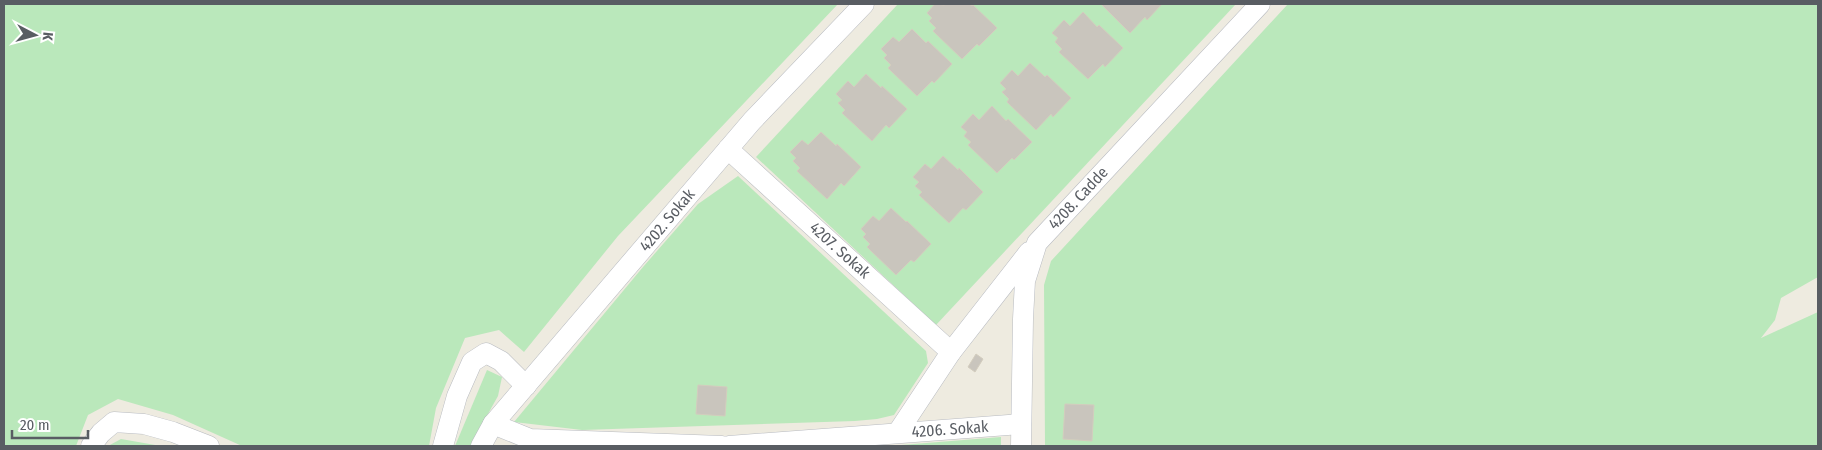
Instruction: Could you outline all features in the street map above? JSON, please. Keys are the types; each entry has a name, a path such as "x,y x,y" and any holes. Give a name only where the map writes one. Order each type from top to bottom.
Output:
{"street":[{"name":"4202. Sokak","path":"481,446 493,424 752,120 864,4"},
{"name":"4208. Cadde","path":"1022,446 1025,281 1037,242 1260,4"},
{"name":"4207. Sokak","path":"728,149 951,352"},
{"path":"898,432 951,352 1037,242"},
{"path":"443,446 456,396 472,362 486,353 501,361 526,386"},
{"path":"91,446 101,433 114,422 144,424 174,432 209,446"},
{"path":"493,424 530,439 722,446"},
{"name":"4206. Sokak","path":"729,446 1021,424"}],"green space":[{"path":"4,4 838,4 618,236 524,352 499,330 465,338 436,408 429,446 242,446 173,415 118,399 88,415 76,446 4,446"},
{"path":"898,4 1236,4 936,325 756,157"},
{"path":"1288,4 1818,4 1818,277 1781,298 1775,320 1761,338 1818,312 1818,446 1045,446 1044,285 1051,261"},
{"path":"738,176 926,351 928,363 894,415 855,421 582,430 514,422 698,204"},
{"path":"487,370 502,377 498,396 470,446 455,446"},
{"path":"1001,437 1001,446 889,446"},
{"path":"121,439 161,446 108,446"}],"building":[{"path":"935,4 973,5 997,28 979,46 977,44 962,59 933,31 936,28 929,21 932,18 927,13"},
{"path":"1101,4 1162,4 1147,20 1145,17 1130,33"},
{"path":"1083,12 1097,27 1099,25 1123,48 1105,67 1103,64 1088,79 1059,52 1062,49 1055,42 1058,38 1052,33 1064,20 1070,26"},
{"path":"912,29 926,43 928,41 952,64 934,83 932,81 917,96 888,68 891,65 884,58 887,55 881,49 893,37 899,42"},
{"path":"1030,63 1045,77 1047,75 1071,98 1053,117 1051,114 1036,130 1007,102 1009,99 1002,92 1006,89 1000,83 1012,70 1018,76"},
{"path":"866,74 907,109 889,128 886,125 872,141 842,113 845,110 838,103 842,100 836,94 848,81 854,87"},
{"path":"992,106 1006,121 1008,119 1032,142 1014,160 1012,158 997,173 968,145 971,142 964,136 967,132 961,127 973,114 979,120"},
{"path":"821,132 836,146 837,144 861,167 844,186 841,183 827,199 797,171 800,168 793,161 796,158 790,152 802,140 808,145"},
{"path":"943,156 958,170 959,168 983,192 966,210 963,208 949,223 919,195 922,192 915,186 919,182 913,177 925,164 931,169"},
{"path":"891,208 931,244 914,262 911,260 896,275 867,247 870,244 863,237 866,234 861,229 873,216 879,221"},
{"path":"976,354 983,359 975,372 968,367"},
{"path":"698,385 727,387 725,416 696,414"},
{"path":"1065,404 1094,405 1092,441 1063,439"}]}
